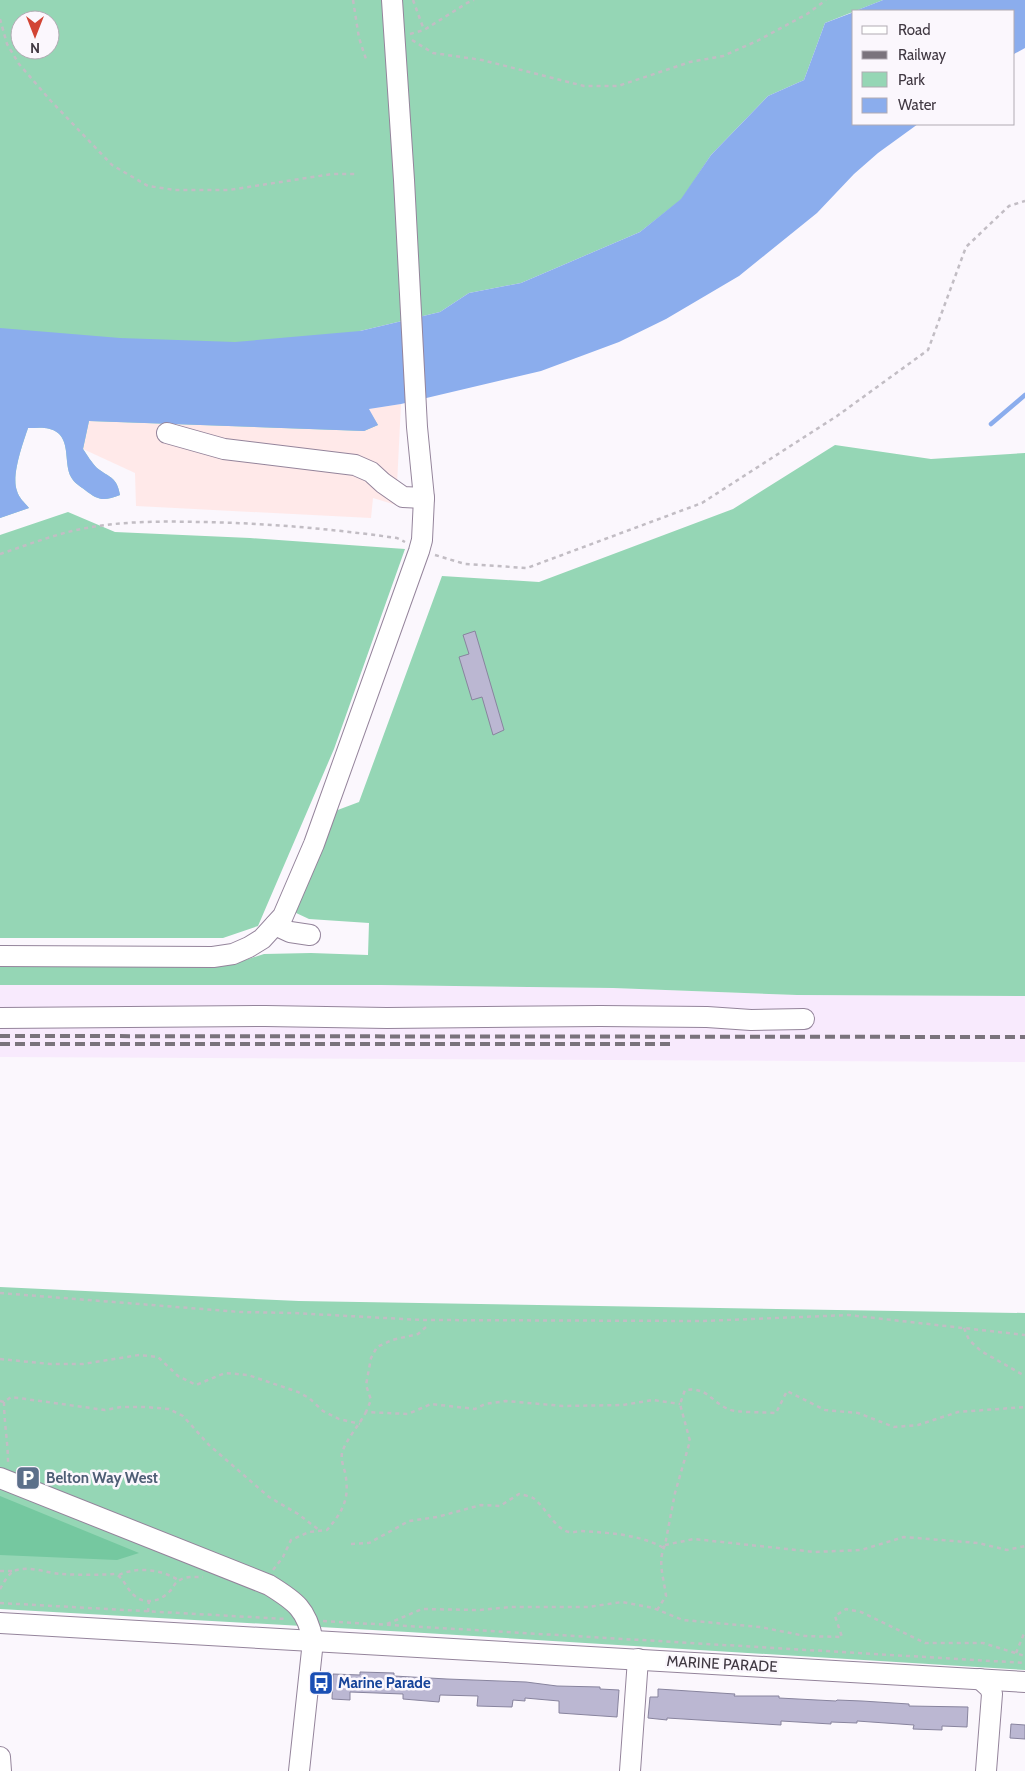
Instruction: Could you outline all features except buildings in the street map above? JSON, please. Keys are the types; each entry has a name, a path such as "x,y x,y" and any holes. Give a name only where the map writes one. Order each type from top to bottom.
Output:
{"street":[{"path":"0,956 213,957 234,954 262,939 283,916 314,844 422,540 424,498 417,427 409,289 398,181 381,58 392,0"},
{"path":"167,433 224,449 355,465 371,472 383,484 403,497 424,498"},
{"path":"275,925 290,932 310,935"},
{"path":"0,1018 600,1016 707,1017 751,1020 804,1019"},
{"path":"0,1478 264,1583 291,1598 300,1607 298,1618 311,1628 313,1641 299,1771"},
{"name":"MARINE PARADE","path":"0,1623 1025,1682"},
{"path":"630,1771 638,1659"},
{"path":"980,1679 990,1688 992,1694 986,1771"},
{"path":"0,1757 1,1771"}],"path":[{"path":"353,0 359,38 381,58"},
{"path":"413,0 424,30"},
{"path":"474,0 467,1 424,30 404,35 432,52 482,60 584,86 618,86 690,62 723,56 757,41 807,14 826,0"},
{"path":"0,19 7,44 18,64 112,165 148,186 175,190 228,190 332,174 357,174"},
{"path":"0,554 73,531 123,523 166,521 292,526 366,533 397,538 419,551 465,564 527,568 702,503 837,416 928,350 966,247 1009,206 1025,201"},
{"path":"0,1293 240,1312 422,1320 704,1321 848,1315 1025,1335"},
{"path":"264,1583 283,1557 291,1540 308,1532 327,1530 345,1502 348,1487 341,1455 344,1447 360,1424 371,1400 366,1385 371,1358 377,1347 392,1340 418,1334 426,1327"},
{"path":"964,1328 968,1340 981,1351 1025,1376"},
{"path":"0,1359 50,1364 83,1364 139,1355 158,1357 178,1376 196,1385 225,1373 248,1375 298,1392 309,1398 323,1411 339,1419 360,1424"},
{"path":"657,1610 666,1596 661,1552 665,1546 675,1493 690,1441 680,1404 685,1390 693,1389 707,1393 729,1409 776,1413 787,1391 825,1410 858,1413 894,1427 918,1424 958,1412 1025,1407"},
{"path":"8,1444 2,1401 11,1397 96,1409 145,1407 170,1409 183,1416 209,1445 269,1497 298,1514 319,1530"},
{"path":"366,1412 408,1414 431,1404 475,1409 485,1404 506,1401 563,1406 623,1405 653,1400 680,1404"},
{"path":"351,1544 369,1543 385,1536 409,1521 437,1518 482,1505 500,1506 519,1494 533,1498 559,1527 569,1532 618,1534 648,1540 665,1546 694,1539 815,1552 862,1550 904,1536 978,1543 1007,1550 1025,1546"},
{"path":"0,1570 36,1570 59,1574 119,1575 130,1571 151,1571 170,1574 178,1580"},
{"path":"0,1589 8,1576 14,1571"},
{"path":"119,1575 131,1593 140,1599 149,1601 166,1595 178,1580 204,1577"},
{"path":"148,1612 149,1601"},
{"path":"385,1624 422,1609 479,1610 511,1607 588,1607 622,1602 657,1610 683,1620 760,1627 805,1636 842,1637 835,1616 846,1609 861,1612 925,1643 983,1643 1025,1656"},
{"path":"0,1603 148,1612 298,1618 1025,1663"},
{"path":"1016,1653 1025,1631"}],"shaded area":[{"path":"401,404 396,505 373,498 371,518 136,506 135,473 83,449 89,421 364,431 368,409"},
{"path":"0,985 381,985 613,988 797,995 1025,996 1025,1062 0,1057"}],"green space":[{"path":"0,0 883,0 858,10 852,10 852,12 825,23 804,80 768,96 711,155 682,199 640,232 521,283 469,293 440,312 360,331 368,409 378,425 364,431 89,421 83,449 97,468 115,481 119,489 120,495 106,499 94,496 72,479 69,472 66,448 62,437 58,433 47,428 28,428 15,477 17,491 29,508 0,518"},
{"path":"835,445 931,459 1025,453 1025,996 797,995 613,988 381,985 0,985 0,966 226,966 264,954 368,955 369,923 309,919 294,912 335,811 359,802 442,576 539,582 733,509"},
{"path":"68,512 115,532 250,538 405,549 334,749 258,926 223,938 0,938 0,535"},
{"path":"0,1287 299,1301 1025,1313 1025,1670 0,1609"},
{"path":"0,1496 139,1553 117,1560 0,1555"}],"water":[{"path":"883,0 1025,0 1025,48 1015,53 1015,10 858,10"},
{"path":"852,13 852,125 917,125 878,153 854,174 817,213 739,276 666,319 619,342 541,371 401,404 369,409 378,425 364,431 89,421 83,449 97,468 115,481 120,495 110,498 98,498 74,481 69,472 64,442 58,433 47,428 28,428 15,477 19,496 29,508 0,518 0,328 120,338 235,342 360,331 440,312 469,293 521,283 640,232 681,199 711,155 768,96 804,80 825,23"}],"waterway":[{"path":"991,424 1025,395"}],"railway":[{"path":"0,1036 1025,1037"},
{"path":"0,1044 673,1044"}],"place":[{"name":"Belton Way West","path":"28,1478"},
{"name":"Marine Parade","path":"321,1683"}]}
